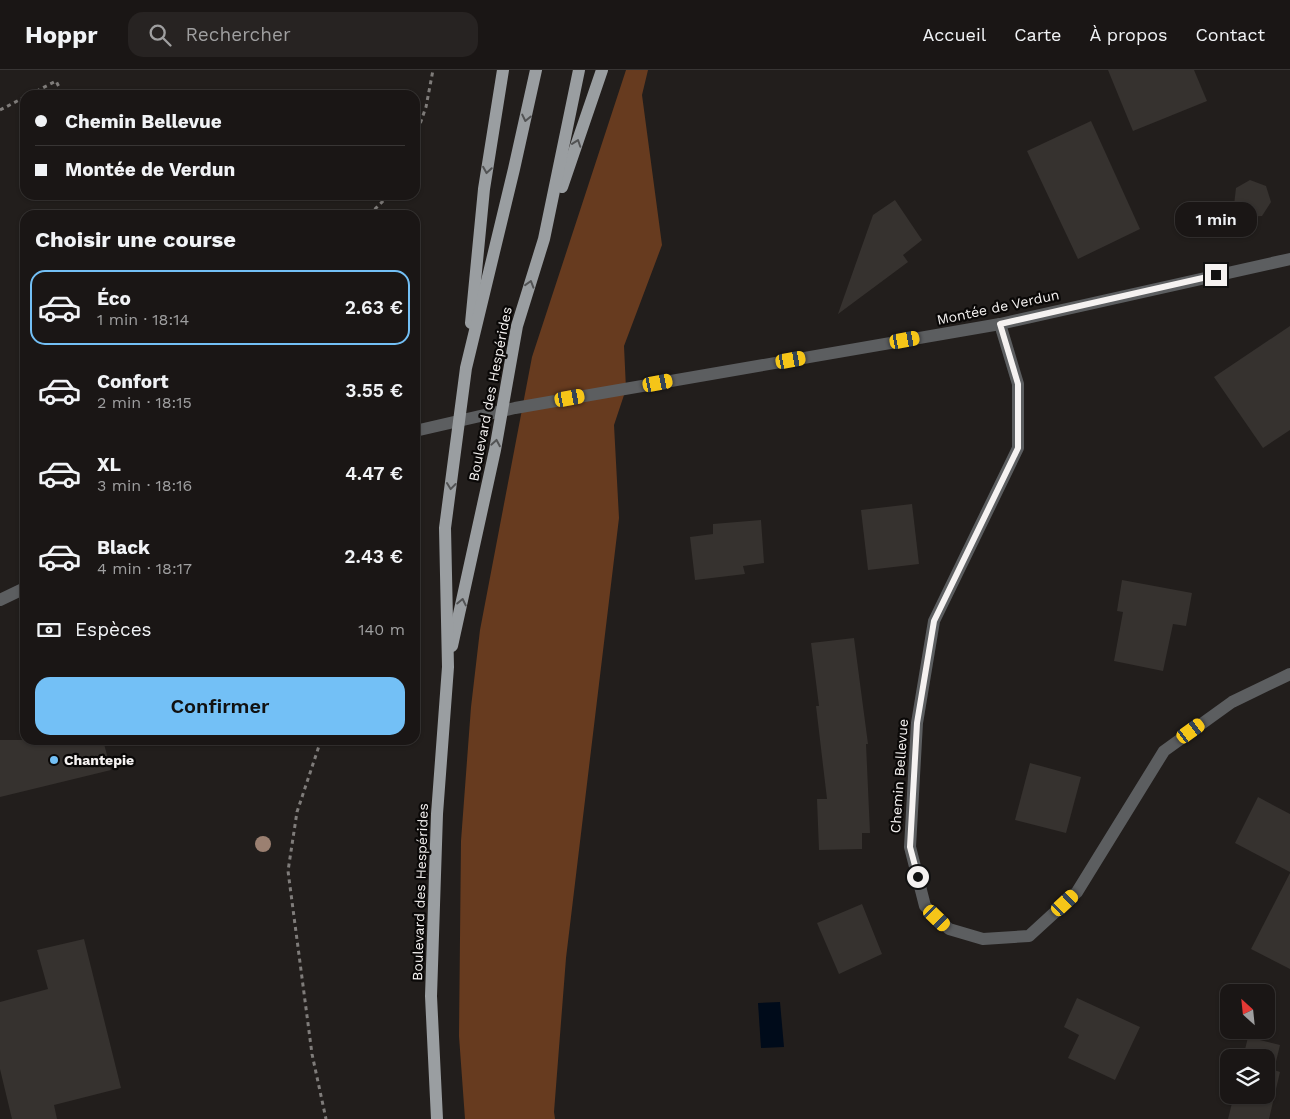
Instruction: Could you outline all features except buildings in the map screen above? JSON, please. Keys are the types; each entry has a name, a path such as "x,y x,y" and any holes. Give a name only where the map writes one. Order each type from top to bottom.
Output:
{"main road":[{"path":"466,368 484,189 504,70"},
{"name":"Boulevard des Hespérides","path":"437,1119 431,996 437,814 448,667 446,528 466,368 536,70"},
{"name":"Boulevard des Hespérides","path":"448,667 495,450 517,326 544,239 579,70"},
{"path":"544,239 602,70"}],"street":[{"name":"Montée de Verdun","path":"420,430 515,408 1000,324 1290,259"},
{"name":"Chemin Bellevue","path":"1000,324 1018,384 1018,448 934,621 917,723 910,847 925,906 949,930 984,939 1029,936 1077,892 1164,751 1232,702 1290,674"},
{"path":"0,600 20,590"}],"path":[{"path":"420,124 426,107 433,70"},
{"path":"39,90 56,81 60,90"},
{"path":"0,110 20,100"},
{"path":"374,210 384,200"},
{"path":"319,745 297,812 288,871 312,1054 326,1119"}],"shaded area":[{"path":"626,70 648,70 642,95 662,245 624,346 626,389 614,425 619,518 566,958 555,1119 465,1119 459,1036 461,841 471,707 480,630 532,357"}],"water":[{"path":"780,1002 784,1047 761,1048 758,1003"}],"place":[{"name":"Chantepie","path":"54,760"}],"route":[{"path":"918,877 910,847 917,723 934,621 1018,448 1018,384 1000,324 1216,275"}]}
